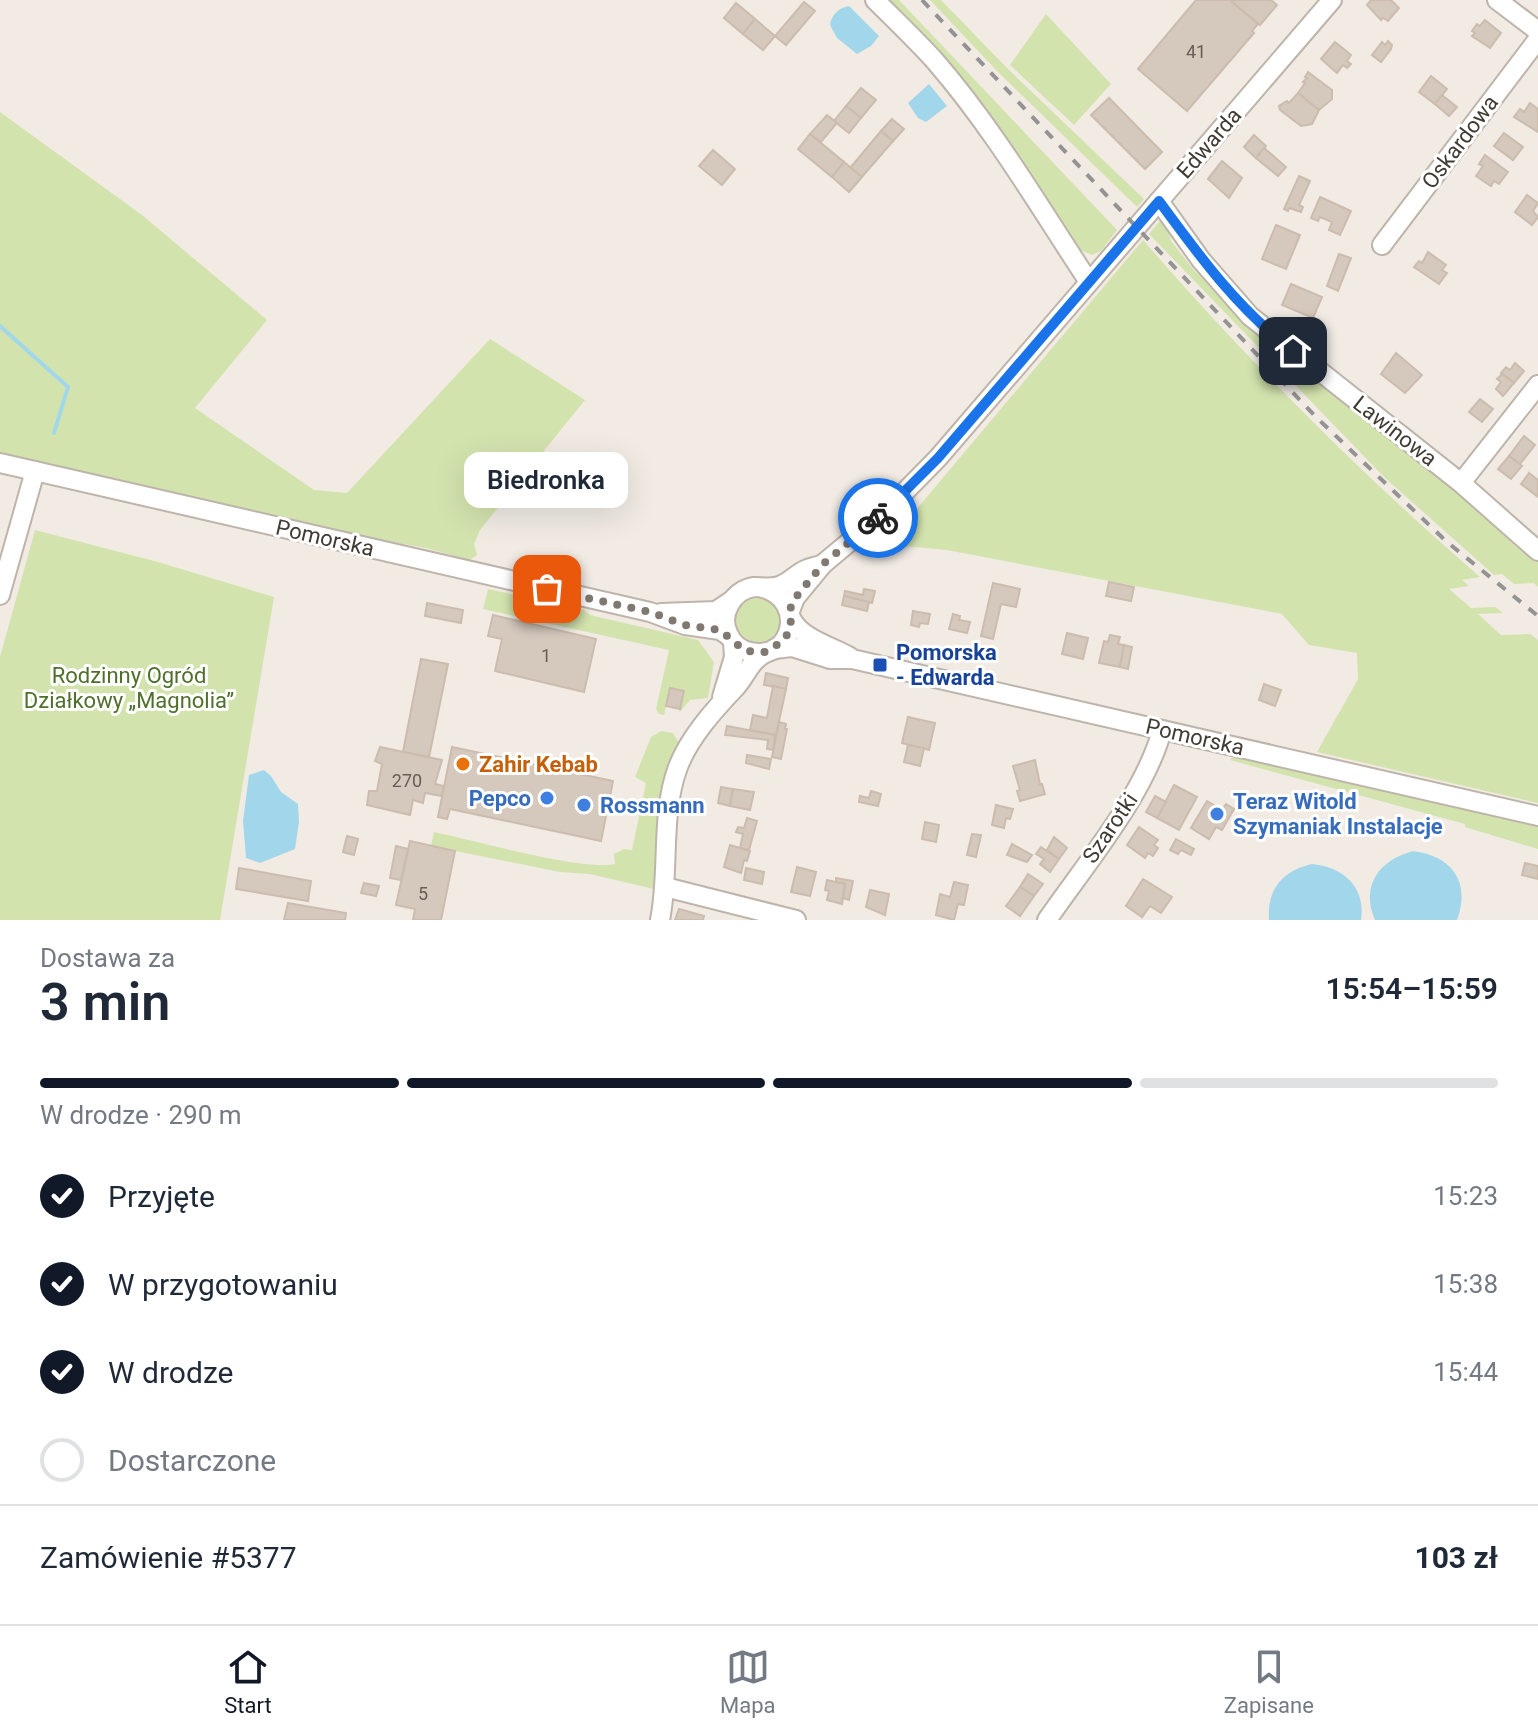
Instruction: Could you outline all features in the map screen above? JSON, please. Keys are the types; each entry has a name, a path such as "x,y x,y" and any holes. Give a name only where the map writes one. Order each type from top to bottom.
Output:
{"street":[{"path":"875,0 954,84 1089,282"},
{"name":"Edwarda","path":"790,615 795,598 823,564 876,520 921,476 1332,0"},
{"path":"1497,0 1538,31"},
{"name":"Oskardowa","path":"1382,245 1538,39"},
{"name":"Lawinowa","path":"1159,201 1201,260 1250,316 1461,483 1538,551"},
{"path":"1461,483 1538,385"},
{"name":"Pomorska","path":"0,463 650,612 685,625 720,630 731,639"},
{"path":"0,595 35,471"},
{"name":"Edwarda","path":"763,588 777,587 805,570 823,564"},
{"path":"660,920 665,887 668,813 675,775 689,745 721,700 737,686 755,659 788,633 790,615 782,598 763,588 742,591 731,601 725,615 734,657 721,700"},
{"name":"Pomorska","path":"650,612 716,611 731,601"},
{"name":"Pomorska","path":"790,615 801,632 852,659"},
{"path":"731,639 745,651 770,650"},
{"name":"Pomorska","path":"770,650 792,647 830,659 852,659 1538,816"},
{"name":"Szarotki","path":"1047,920 1131,799 1153,759 1162,730"},
{"path":"665,887 796,920"}],"green space":[{"path":"883,0 899,0 1117,230 1101,251 1092,255 1078,249"},
{"path":"930,0 941,0 1144,199 1137,207 998,72"},
{"path":"1046,14 1111,84 1074,125 1010,65"},
{"path":"0,112 142,215 267,320 195,408 314,490 347,493 490,339 585,400 480,530 474,544 477,555 470,560 0,454"},
{"path":"1160,221 1166,222 1171,241 1193,269 1256,331 1365,421 1401,442 1538,561 1538,587 1534,583 1514,584 1502,574 1494,575 1385,478 1149,234"},
{"path":"1143,240 1223,329 1306,414 1391,497 1480,577 1462,580 1469,586 1449,589 1471,608 1495,607 1503,613 1478,614 1501,635 1530,634 1538,640 1538,803 1317,752 1358,679 1357,653 1309,645 1282,614 947,550 881,544 910,517"},
{"name":"Rodzinny Ogród Działkowy „Magnolia”","path":"35,530 274,597 220,920 0,920 0,657"},
{"path":"488,589 698,640 714,662 708,698 690,700 679,713 684,691 670,688 664,715 659,714 656,709 669,650 483,609"},
{"path":"758,598 774,604 780,620 774,636 758,642 742,636 736,620 742,604"},
{"path":"661,731 673,733 679,743 658,890 590,874 560,872 431,846 434,832 553,859 615,864 614,854 624,849 632,850 646,783 635,777 651,737"},
{"path":"1253,758 1538,825 1538,849 1465,827 1465,824 1230,760"}],"water":[{"path":"849,6 879,36 871,46 857,54 837,38 830,25 836,12"},
{"path":"929,84 947,106 926,122 918,118 908,103"},
{"path":"264,770 281,792 298,804 299,822 295,849 260,863 246,858 243,821 249,775"},
{"path":"1413,851 1438,859 1455,873 1462,894 1457,920 1375,920 1370,896 1376,876 1391,861"},
{"path":"1312,864 1333,869 1350,881 1360,898 1361,920 1269,920 1271,899 1278,883 1292,871"}],"building":[{"path":"1196,0 1230,0 1258,24 1252,31 1254,33 1187,111 1138,69"},
{"path":"1230,0 1271,0 1277,5 1260,25"},
{"path":"1371,0 1391,0 1399,8 1388,21 1381,20 1367,5"},
{"path":"804,2 815,11 786,45 775,36"},
{"path":"736,3 755,19 743,34 724,18"},
{"path":"755,19 775,36 763,50 743,34"},
{"path":"1485,20 1501,33 1490,48 1472,36 1477,24 1480,26"},
{"path":"1388,41 1391,49 1381,62 1372,55 1382,42 1385,45"},
{"path":"1335,42 1351,55 1347,61 1351,64 1347,68 1343,65 1337,73 1321,59"},
{"path":"1308,72 1332,90 1332,99 1319,110 1298,93"},
{"path":"1431,76 1447,89 1435,104 1419,92"},
{"path":"861,88 876,100 861,118 846,106"},
{"path":"1298,93 1319,110 1312,124 1301,126 1280,110 1279,106 1287,101 1289,103"},
{"path":"1442,95 1457,107 1449,116 1435,104"},
{"path":"1109,98 1162,152 1145,169 1091,115"},
{"path":"1530,103 1538,109 1538,132 1514,117 1520,109 1524,112"},
{"path":"846,106 861,118 849,133 834,121"},
{"path":"827,115 837,123 821,142 810,134"},
{"path":"892,119 904,129 893,141 881,131"},
{"path":"881,131 893,141 862,177 850,168"},
{"path":"1504,133 1523,147 1513,160 1494,146"},
{"path":"810,134 844,162 832,177 798,149"},
{"path":"1254,135 1266,146 1256,158 1244,147"},
{"path":"1264,148 1286,167 1278,176 1256,158"},
{"path":"713,150 735,169 722,185 699,166"},
{"path":"1485,155 1508,172 1499,184 1494,181 1491,186 1476,176 1483,166 1479,164"},
{"path":"1222,161 1242,178 1229,198 1208,179"},
{"path":"844,162 862,177 849,192 832,177"},
{"path":"1299,176 1310,181 1299,205 1303,207 1301,212 1289,208 1288,211 1284,209"},
{"path":"1527,195 1538,203 1533,211 1538,217 1532,225 1515,212"},
{"path":"1320,197 1351,211 1340,235 1329,230 1332,222 1320,217 1318,221 1311,218"},
{"path":"1276,225 1300,235 1286,269 1262,259"},
{"path":"1428,252 1446,265 1442,270 1447,273 1439,284 1414,267 1419,261 1422,263"},
{"path":"1339,254 1351,258 1338,291 1327,286"},
{"path":"1291,284 1322,297 1313,318 1282,305"},
{"path":"1396,353 1422,375 1405,393 1381,374"},
{"path":"1515,363 1524,371 1514,383 1501,373 1506,367 1510,370"},
{"path":"1502,374 1514,383 1503,396 1496,389 1501,382 1497,379"},
{"path":"1480,399 1493,409 1482,422 1469,412"},
{"path":"1524,436 1535,445 1520,464 1509,456"},
{"path":"1509,456 1522,466 1511,479 1498,469"},
{"path":"1529,473 1538,480 1538,497 1521,484"},
{"path":"1109,582 1134,587 1131,601 1106,596"},
{"path":"993,583 1020,589 1016,607 1001,604 993,639 981,636"},
{"path":"864,589 875,591 872,603 844,596 845,591 863,595"},
{"path":"844,596 869,602 867,611 842,605"},
{"path":"427,603 463,610 461,623 425,616"},
{"path":"913,611 930,614 928,624 920,623 919,627 911,625"},
{"path":"953,614 960,616 959,620 970,622 967,633 949,629"},
{"path":"493,615 596,639 584,692 495,671 502,639 488,636"},
{"path":"1067,633 1088,638 1083,659 1062,654"},
{"path":"1110,635 1120,637 1118,644 1124,645 1120,667 1099,663 1104,641 1108,642"},
{"path":"1124,645 1132,647 1128,669 1120,667"},
{"path":"421,659 448,664 429,757 403,752"},
{"path":"766,673 788,678 786,689 764,685"},
{"path":"1264,684 1281,690 1275,706 1259,700"},
{"path":"773,686 786,689 776,735 750,730 753,715 767,718"},
{"path":"670,688 684,691 680,709 666,706"},
{"path":"908,717 935,723 929,750 902,743"},
{"path":"779,722 786,724 787,729 781,759 772,757"},
{"path":"727,726 775,735 773,750 767,749 768,740 725,735"},
{"path":"908,745 924,748 920,766 904,762"},
{"path":"380,747 442,760 435,784 444,786 442,796 425,793 423,803 413,800 410,815 367,805 369,791 377,791 382,764 375,761"},
{"path":"452,747 613,781 601,841 450,809 447,819 438,817"},
{"path":"747,755 771,759 769,769 746,763"},
{"path":"1035,760 1045,794 1020,801 1013,766"},
{"path":"1174,785 1197,797 1179,830 1157,818"},
{"path":"721,787 733,789 730,806 718,803"},
{"path":"733,789 754,792 750,810 730,806"},
{"path":"871,791 881,794 878,806 859,802 860,796 869,798"},
{"path":"1155,796 1166,802 1157,818 1146,812"},
{"path":"1207,801 1222,810 1226,804 1234,809 1222,830 1216,827 1209,839 1191,828"},
{"path":"996,805 1013,809 1010,819 1006,818 1004,828 992,825"},
{"path":"747,818 757,821 749,850 740,848 743,834 736,832 738,827 744,828"},
{"path":"925,822 939,825 936,842 922,839"},
{"path":"1139,827 1158,840 1153,856 1148,853 1145,858 1127,845"},
{"path":"972,834 981,835 976,857 967,855"},
{"path":"347,836 358,839 354,855 343,852"},
{"path":"1054,837 1067,848 1059,859 1047,850"},
{"path":"1176,839 1194,849 1191,855 1181,850 1178,854 1170,850"},
{"path":"410,841 455,851 441,920 413,920 415,909 396,905"},
{"path":"1012,844 1032,855 1027,862 1007,855"},
{"path":"730,845 750,851 741,873 724,867"},
{"path":"396,846 408,849 401,880 390,878"},
{"path":"1041,847 1059,859 1050,872 1040,864 1044,859 1036,854"},
{"path":"1525,863 1538,866 1538,879 1522,875"},
{"path":"797,867 816,872 810,896 791,892"},
{"path":"239,868 311,881 308,901 236,889"},
{"path":"746,868 764,872 762,884 744,880"},
{"path":"1028,874 1043,884 1034,896 1020,887"},
{"path":"836,878 853,881 849,900 843,898 845,884 836,882"},
{"path":"1143,879 1172,897 1161,913 1150,906 1142,917 1126,906"},
{"path":"827,880 845,884 842,904 827,900"},
{"path":"954,882 968,885 964,905 958,904 954,920 936,915 940,894 950,897"},
{"path":"364,883 379,886 376,896 361,893"},
{"path":"1020,887 1034,896 1020,916 1006,906"},
{"path":"870,890 889,894 885,915 866,907"},
{"path":"288,903 346,913 345,920 284,920"},
{"path":"679,909 704,916 703,920 675,920"}],"waterway":[{"path":"0,326 68,387 54,433"}],"railway":[{"path":"922,0 1316,417 1447,542 1538,616"}],"way so far":[{"path":"547,589 650,612 685,625 720,630 745,651 767,652 785,639 791,626 792,602 818,569 878,518"}],"place":[{"name":"Biedronka","path":"547,589"},
{"name":"Pomorska - Edwarda","path":"880,665"},
{"name":"Zahir Kebab","path":"463,764"},
{"name":"Pepco","path":"547,798"},
{"name":"Rossmann","path":"584,805"},
{"name":"Teraz Witold Szymaniak Instalacje","path":"1217,814"}],"route":[{"path":"878,518 938,458 1159,201 1230,295 1270,334 1293,351"}]}
